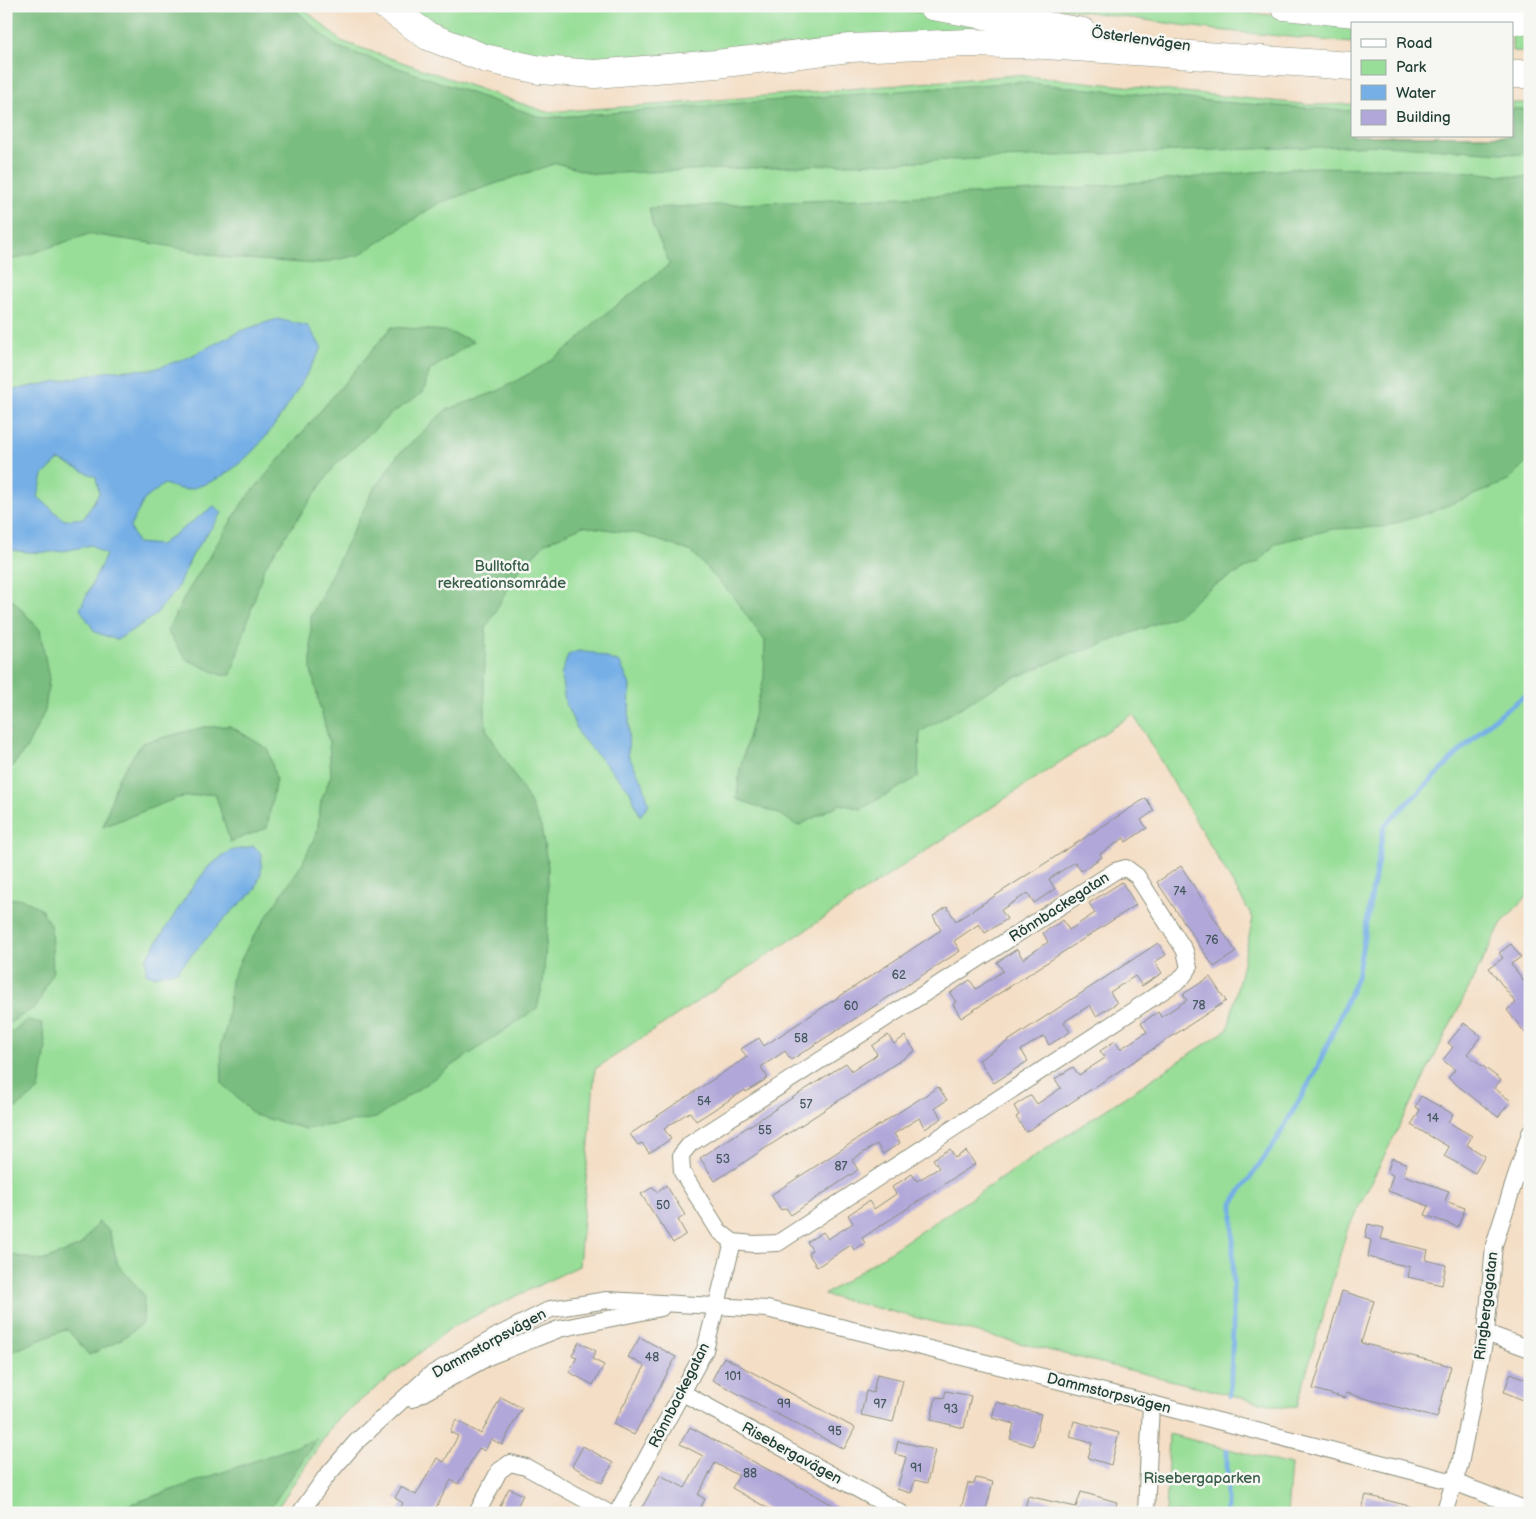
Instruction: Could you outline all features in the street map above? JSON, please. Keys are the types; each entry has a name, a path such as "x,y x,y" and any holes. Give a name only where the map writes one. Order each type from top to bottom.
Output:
{"highway":[{"path":"386,6 428,36 484,58 540,70 595,74 716,64 850,48 969,42 1351,64"},
{"name":"Österlenvägen","path":"932,6 1114,37 1351,64"},
{"path":"1284,6 1365,14 1530,21"},
{"path":"1514,74 1530,74"}],"street":[{"name":"Rönnbackegatan","path":"1126,868 1137,876 1185,951 1189,968 1181,980 778,1243 754,1244 734,1242 719,1231 682,1172 681,1155 690,1144 1115,871 1126,868"},
{"name":"Ringbergagatan","path":"1444,1513 1454,1482 1486,1333 1494,1246 1530,1132"},
{"name":"Rönnbackegatan","path":"617,1513 705,1350 734,1242"},
{"name":"Dammstorpsvägen","path":"300,1513 325,1478 356,1441 392,1410 490,1356 559,1329 687,1303 767,1309 1151,1404 1454,1482 1526,1511"},
{"path":"1486,1333 1530,1349"},
{"name":"Risebergavägen","path":"683,1393 874,1506 901,1513"},
{"path":"1146,1513 1151,1404"},
{"path":"477,1513 499,1472 510,1463 526,1467 609,1513"}],"green space":[{"name":"Bulltofta rekreationsområde","path":"6,6 301,6 341,41 546,112 669,104 1016,75 1312,105 1351,104 1351,138 1514,138 1514,103 1530,103 1530,893 1501,924 1347,1230 1297,1406 1284,1408 824,1295 1228,1029 1253,918 1133,714 595,1069 579,1266 452,1327 336,1420 274,1513 6,1513 6,774 26,749 40,630 6,593"},
{"path":"6,6 291,6 335,46 543,118 1018,82 1219,102 1351,111 1351,138 1514,138 1514,109 1530,109 1530,155 1384,145 594,174 556,163 439,203 359,255 316,264 229,258 157,244 89,234 6,262"},
{"path":"400,6 886,6 1008,29 569,62 460,40"},
{"path":"1046,6 1188,6 1351,24 1351,43 1216,30"},
{"path":"1514,33 1530,33 1530,52 1514,51"},
{"path":"1311,167 1441,169 1530,178 1530,459 1508,481 1431,512 1383,527 1333,529 1276,543 1260,561 1211,587 1176,616 1066,656 1000,684 920,732 918,777 861,809 840,804 798,826 779,814 737,799 740,768 764,678 765,641 731,594 692,552 640,534 583,526 545,543 516,574 486,628 484,686 486,729 528,798 541,827 548,867 547,932 543,984 537,1008 376,1118 306,1129 254,1115 222,1083 221,1044 227,1024 231,980 251,940 302,864 317,832 321,801 331,775 329,742 311,670 311,616 372,492 398,455 446,410 498,391 541,367 574,344 593,324 670,264 652,224 649,208 1038,191"},
{"path":"392,327 445,331 474,341 430,370 423,393 392,413 335,465 264,568 231,675 221,675 186,659 167,631 186,594 243,502"},
{"path":"6,593 40,630 49,679 45,711 26,749 6,774 6,738 10,732 6,723"},
{"path":"230,726 268,749 276,779 267,828 230,842 215,793 177,798 103,827 118,778 142,743 204,727"},
{"path":"6,898 23,899 41,909 51,927 53,971 37,1006 6,1025"},
{"path":"28,1020 42,1023 46,1049 39,1090 10,1113 6,1110 6,1040 11,1032"},
{"path":"98,1222 109,1230 118,1265 144,1295 143,1323 120,1340 89,1355 67,1329 6,1354 6,1254 42,1261 80,1246"},
{"name":"Risebergaparken","path":"1169,1434 1291,1465 1287,1513 1166,1513"},
{"path":"317,1439 267,1513 106,1513"}],"water":[{"path":"277,319 308,326 322,348 284,412 269,433 234,468 213,481 189,489 180,489 164,484 144,500 130,527 137,543 160,545 214,506 222,513 194,552 176,590 154,616 117,640 95,632 80,609 106,555 91,545 49,552 6,549 6,393 109,371 154,369 189,357 240,331","holes":["59,460 96,477 99,493 84,518 64,520 38,497 43,475"]},
{"path":"578,651 594,653 620,663 630,685 628,755 643,783 649,804 640,816 630,791 580,736 565,702 561,675 568,655"},
{"path":"254,846 262,854 261,873 255,890 227,916 177,971 153,976 146,973 146,959 189,892 209,866 230,851"}],"building":[{"path":"1146,798 1154,811 1141,820 1147,828 1126,842 1124,838 1100,854 1102,857 1081,871 1075,862 1049,879 1055,889 1034,903 1028,893 1001,910 1007,919 985,933 979,924 954,941 960,951 791,1060 785,1051 761,1067 768,1078 696,1121 690,1112 686,1114 664,1129 671,1139 649,1153 642,1143 638,1145 630,1134 747,1057 741,1049 759,1038 764,1046 941,930 933,916 947,907 956,921"},
{"path":"1181,866 1236,952 1214,967 1157,882"},
{"path":"1122,882 1136,905 961,1018 953,1004 956,1002 950,993 970,980 976,989 1003,971 997,962 1017,949 1023,959 1048,942 1043,933 1063,920 1069,930 1095,913 1089,903"},
{"path":"1158,943 1166,955 1155,962 1162,973 1142,986 1135,976 1110,992 1117,1003 1096,1016 1090,1005 1064,1022 1070,1032 1049,1045 1044,1036 1021,1050 1028,1061 994,1083 979,1060"},
{"path":"1511,944 1521,957 1511,964 1530,989 1530,1039 1507,1010 1516,1003 1489,968 1503,958 1499,953"},
{"path":"1210,977 1226,1001 1026,1132 1016,1117 1019,1115 1014,1106 1031,1095 1037,1104 1061,1088 1055,1079 1073,1067 1079,1075 1105,1058 1100,1051 1115,1041 1120,1049 1147,1032 1141,1023 1158,1012 1161,1017 1187,1000 1183,994"},
{"path":"1464,1023 1481,1036 1467,1054 1501,1080 1494,1088 1511,1101 1498,1117 1448,1078 1455,1070 1443,1060 1453,1047 1448,1043"},
{"path":"888,1035 894,1044 905,1036 915,1051 715,1181 700,1158 846,1063 852,1071 874,1057 877,1054 872,1046"},
{"path":"938,1087 947,1100 935,1108 942,1118 925,1129 919,1118 894,1134 900,1143 883,1154 877,1144 852,1160 858,1170 791,1215 786,1208 781,1210 771,1195"},
{"path":"1421,1096 1453,1114 1448,1122 1472,1136 1467,1145 1485,1156 1475,1173 1444,1156 1449,1147 1411,1125 1420,1110 1415,1107"},
{"path":"950,1149 955,1158 966,1151 975,1164 862,1238 865,1243 854,1250 851,1245 817,1267 808,1253 812,1250 807,1242 823,1232 828,1239 853,1223 848,1215 869,1201 874,1209 896,1194 892,1187 912,1174 917,1181 939,1168 933,1159"},
{"path":"1392,1158 1407,1164 1403,1175 1449,1191 1445,1201 1465,1208 1458,1227 1425,1215 1429,1206 1388,1191 1393,1175 1387,1172"},
{"path":"666,1185 685,1215 678,1220 686,1234 673,1243 641,1194 653,1187 657,1192"},
{"path":"1368,1224 1384,1228 1381,1239 1428,1250 1426,1260 1446,1265 1442,1285 1408,1277 1410,1267 1368,1257 1371,1240 1365,1238"},
{"path":"1342,1291 1374,1301 1361,1343 1451,1366 1437,1418 1346,1393 1345,1398 1313,1389"},
{"path":"640,1337 676,1357 634,1435 613,1424 645,1366 628,1357"},
{"path":"579,1342 596,1351 592,1359 604,1365 593,1385 569,1372 577,1357 572,1355"},
{"path":"724,1357 855,1428 844,1449 712,1380"},
{"path":"1511,1373 1530,1381 1530,1403 1504,1392"},
{"path":"877,1374 903,1380 893,1422 861,1415 866,1391 873,1393"},
{"path":"946,1391 971,1396 964,1428 931,1420 936,1397 944,1398"},
{"path":"501,1397 522,1408 502,1445 491,1439 485,1451 479,1448 458,1484 451,1480 433,1513 398,1513 403,1503 395,1498 401,1487 416,1495 437,1458 444,1462 458,1436 450,1432 456,1420 481,1434"},
{"path":"996,1402 1041,1414 1033,1446 1010,1439 1014,1424 992,1418"},
{"path":"1074,1421 1119,1433 1111,1465 1088,1458 1092,1443 1070,1437"},
{"path":"690,1427 848,1513 776,1513 732,1488 739,1476 715,1463 698,1495 705,1499 698,1513 639,1513 660,1475 685,1488 703,1456 680,1444"},
{"path":"898,1441 935,1450 927,1483 915,1480 911,1493 897,1489 906,1457 895,1454"},
{"path":"583,1446 613,1463 602,1483 572,1466"},
{"path":"976,1478 993,1482 985,1513 961,1509 968,1483 974,1484"},
{"path":"509,1488 523,1495 514,1513 500,1506"},
{"path":"1081,1492 1117,1502 1114,1513 1093,1513 1077,1509 1076,1513 1024,1513 1028,1496 1076,1507"},
{"path":"1366,1495 1417,1508 1416,1513 1361,1513"}],"waterway":[{"path":"1230,1396 1233,1330 1233,1202 1274,1144 1315,1073 1357,977 1384,826 1492,720 1530,692"},
{"path":"1227,1450 1227,1513"}]}
